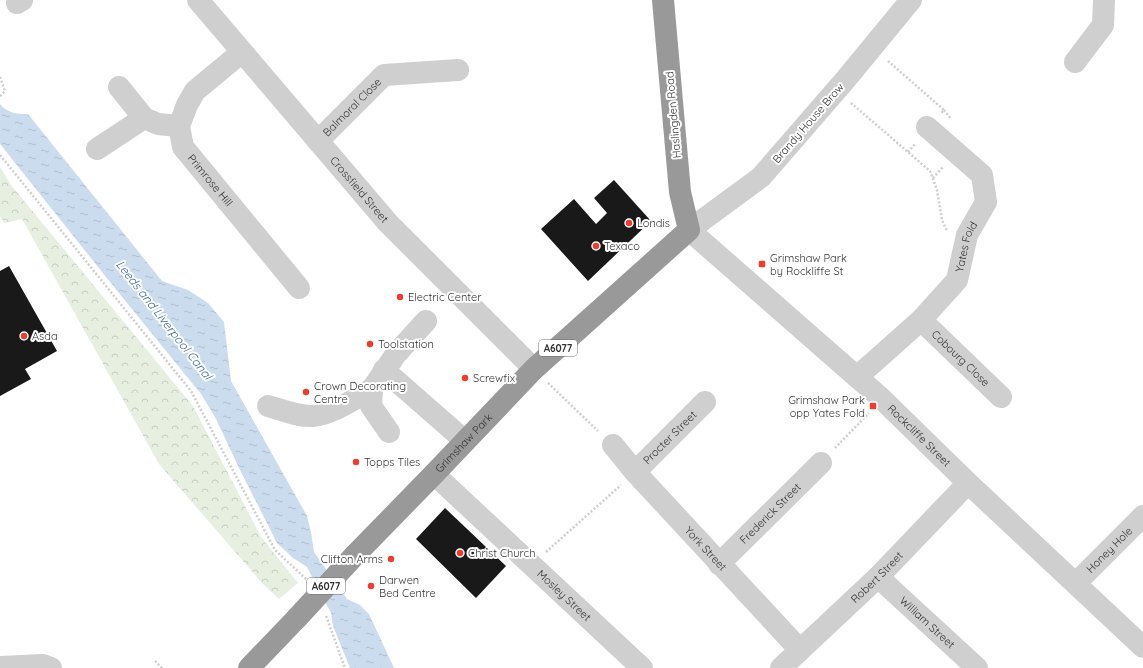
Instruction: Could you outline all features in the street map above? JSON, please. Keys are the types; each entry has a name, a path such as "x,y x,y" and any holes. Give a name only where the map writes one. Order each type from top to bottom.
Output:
{"highway":[{"name":"Haslingden Road","path":"663,0 680,192 689,230"},
{"name":"Grimshaw Park","path":"249,668 534,369 689,230"}],"street":[{"name":"Crossfield Street","path":"198,0 388,224 534,369"},
{"name":"Brandy House Brow","path":"689,230 761,177 911,0"},
{"path":"1075,62 1103,25 1104,0"},
{"path":"119,87 144,118 158,124 179,126 187,104 195,91 242,52"},
{"name":"Balmoral Close","path":"318,141 384,75 458,70"},
{"path":"98,149 144,118"},
{"name":"Primrose Hill","path":"179,126 183,147 299,288"},
{"name":"Yates Fold","path":"857,378 921,320 956,280 967,235 986,202 982,175 928,128"},
{"name":"Rockcliffe Street","path":"689,230 882,399 968,483 1143,647"},
{"name":"Cobourg Close","path":"921,320 1001,397"},
{"path":"268,406 300,415 314,416 334,410 372,389 396,354 426,321"},
{"path":"384,370 465,441"},
{"path":"372,389 371,406 389,432"},
{"name":"Procter Street","path":"635,472 705,402"},
{"name":"York Street","path":"612,445 719,564 800,650"},
{"name":"Frederick Street","path":"719,564 821,463"},
{"name":"Mosley Street","path":"434,474 642,668"},
{"name":"Robert Street","path":"781,668 878,577 968,483"},
{"name":"Honey Hole","path":"1076,583 1143,516"},
{"name":"William Street","path":"878,577 977,668"},
{"path":"0,667 43,664 51,668"}],"path":[{"path":"872,47 944,110 908,152"},
{"path":"0,77 5,91 0,96"},
{"path":"836,90 930,171 937,190 942,220 962,260"},
{"path":"0,155 191,391 275,550 308,581"},
{"path":"534,369 612,445"},
{"path":"821,463 882,399"},
{"path":"532,565 635,472"},
{"path":"324,612 345,668"},
{"path":"155,661 162,668"}],"green space":[{"path":"0,167 11,185 193,406 261,537 298,583 279,599 262,583 159,464 22,219 5,223 0,217"}],"water":[{"name":"Leeds and Liverpool Canal","path":"0,104 12,112 28,114 162,281 188,290 208,303 224,322 231,381 307,516 314,552 347,599 360,605 369,614 394,668 350,668 333,626 331,613 307,567 293,558 277,543 215,417 201,394 0,144"}],"building":[{"path":"614,180 651,221 588,281 541,229 574,199 596,224 607,213 594,198"},
{"name":"Asda","path":"9,266 57,351 25,369 31,379 0,396 0,271"},
{"name":"Christ Church","path":"445,508 506,566 476,598 416,539"}],"place":[{"name":"Londis","path":"629,223"},
{"name":"Texaco","path":"596,246"},
{"name":"Grimshaw Park by Rockliffe St","path":"762,264"},
{"name":"Electric Center","path":"400,297"},
{"name":"Asda","path":"24,336"},
{"name":"Toolstation","path":"370,344"},
{"name":"Screwfix","path":"465,378"},
{"name":"Crown Decorating Centre","path":"306,392"},
{"name":"Grimshaw Park opp Yates Fold","path":"873,406"},
{"name":"Topps Tiles","path":"356,462"},
{"name":"Christ Church","path":"460,553"},
{"name":"Clifton Arms","path":"391,559"},
{"name":"Darwen Bed Centre","path":"371,586"}]}
